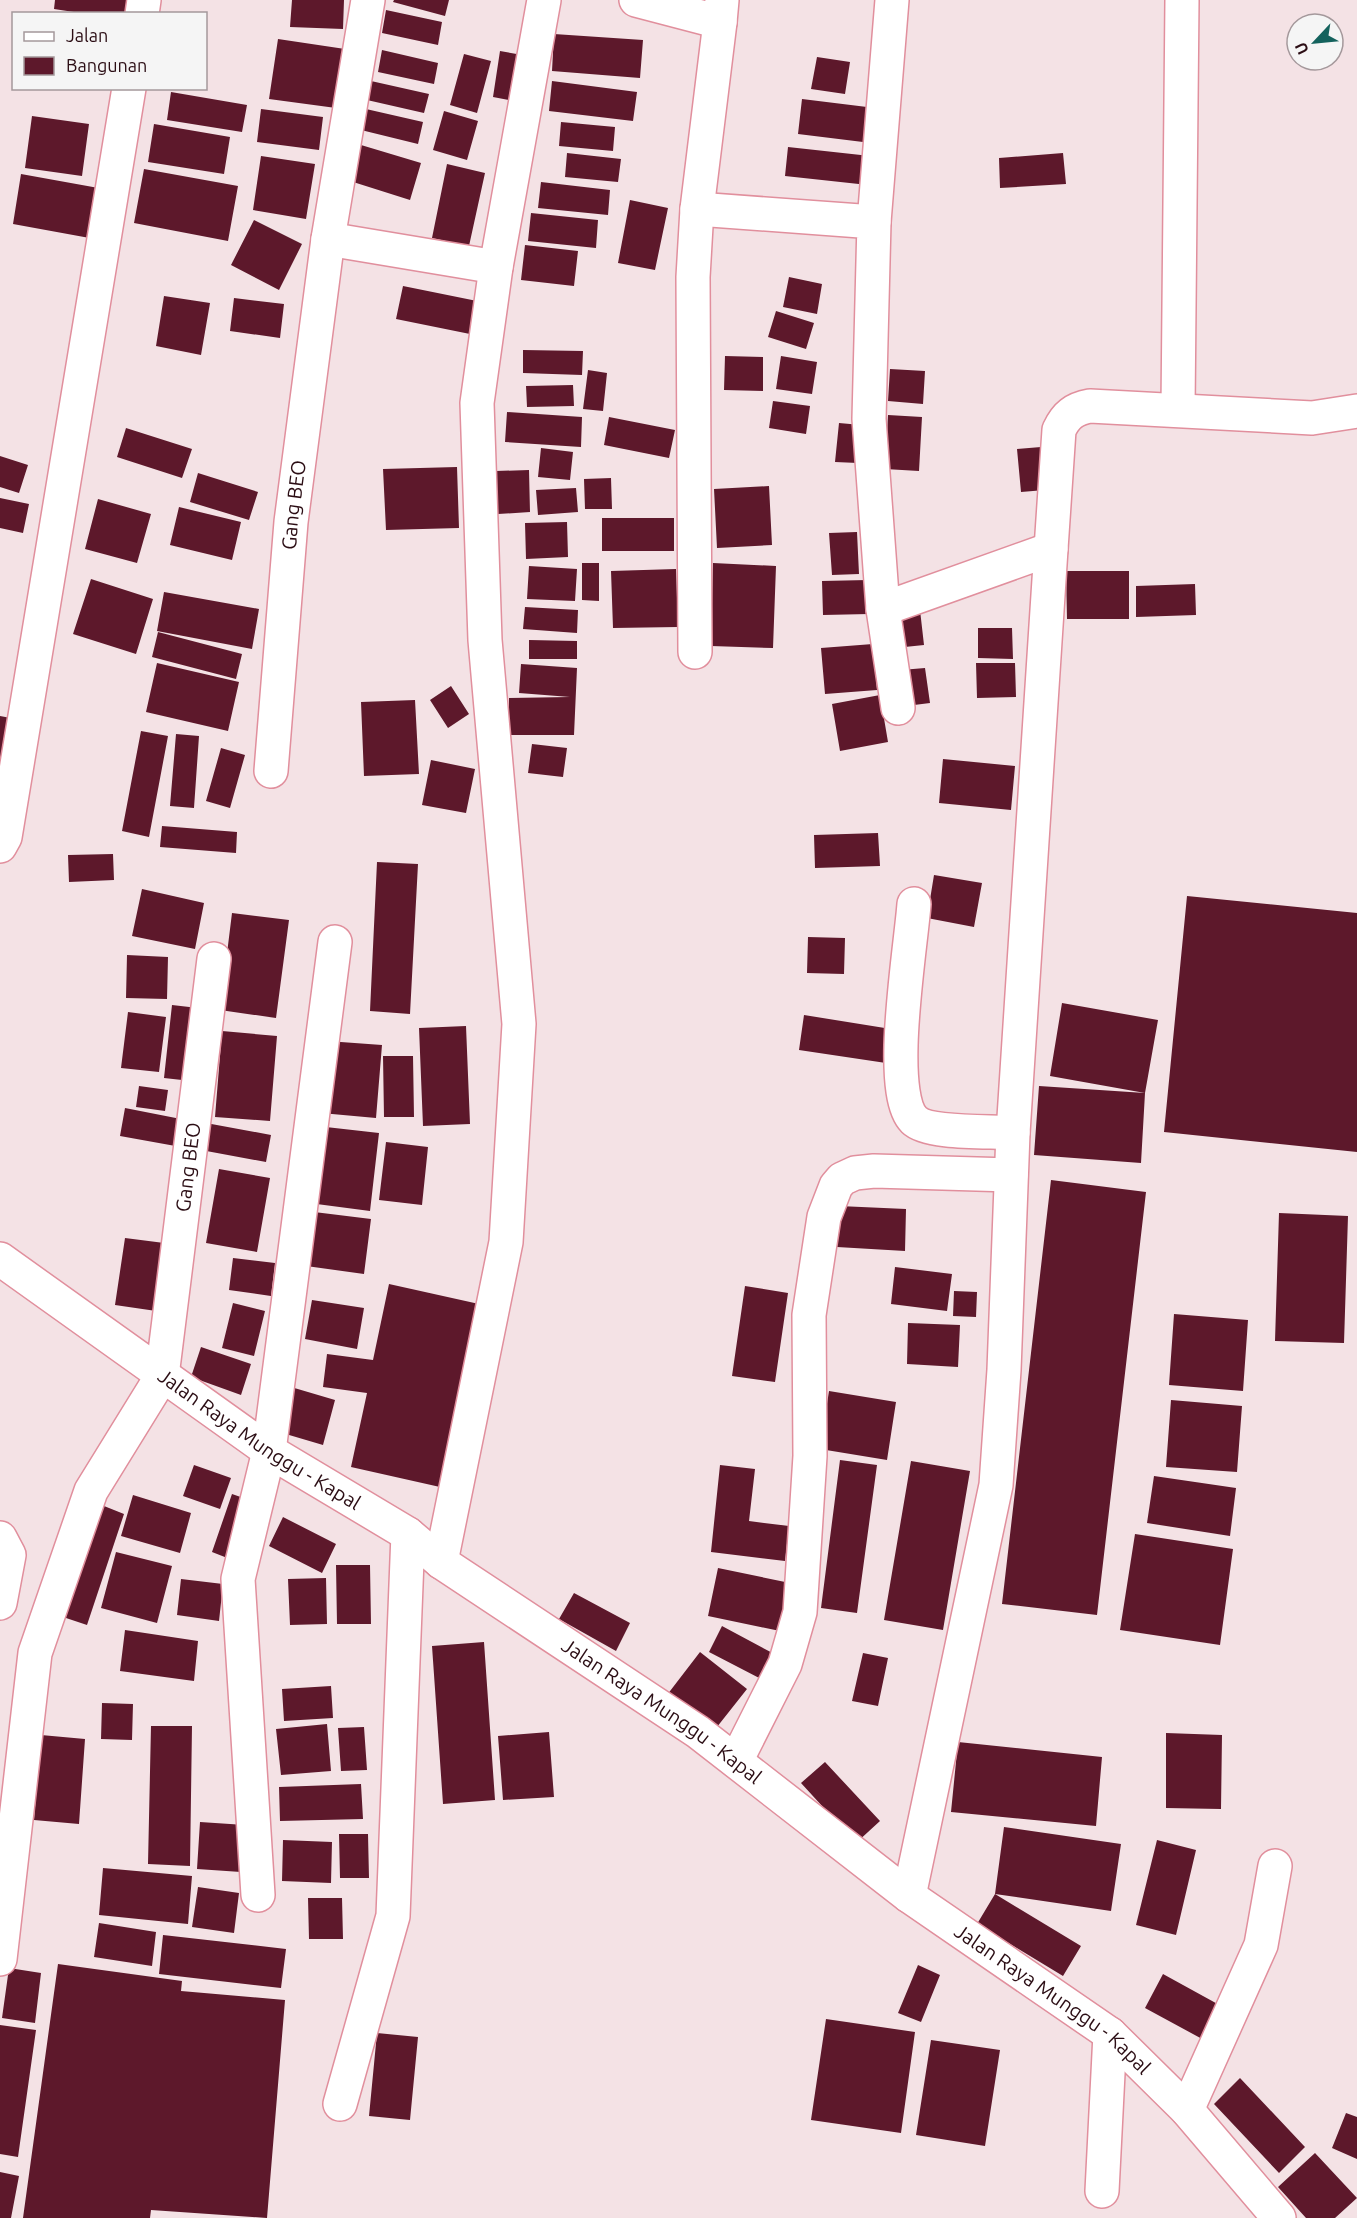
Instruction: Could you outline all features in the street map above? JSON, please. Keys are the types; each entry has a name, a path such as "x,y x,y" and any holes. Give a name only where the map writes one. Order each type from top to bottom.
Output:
{"street":[{"name":"Gang BEO","path":"271,771 291,522 328,239 368,0"},
{"path":"441,1562 506,1242 519,1024 485,640 477,403 496,267 544,0"},
{"path":"636,0 721,11 697,209 693,277 695,652"},
{"path":"892,0 874,222 869,419 883,609 898,708"},
{"path":"1178,409 1182,0"},
{"path":"0,846 5,837 11,802 129,90"},
{"path":"697,209 874,222"},
{"path":"328,239 496,267"},
{"path":"909,1896 996,1485 1013,1133 1059,430 1074,409 1090,406 1312,418 1357,411"},
{"path":"883,609 1051,549"},
{"path":"914,904 901,1042 902,1098 914,1120 927,1128 1013,1133"},
{"path":"258,1895 238,1579 269,1452 335,942"},
{"name":"Gang BEO","path":"162,1377 214,959"},
{"path":"736,1761 785,1664 800,1612 810,1456 809,1315 824,1218 836,1186 842,1179 855,1173 874,1171 1011,1175"},
{"name":"Jalan Raya Munggu - Kapal","path":"0,1258 269,1452 408,1534 441,1562 698,1732 909,1896 1110,2034 1187,2109 1279,2218"},
{"path":"0,1959 35,1653 91,1491 162,1377"},
{"path":"340,2104 393,1916 408,1534"},
{"path":"0,1538 9,1555 0,1603"},
{"path":"1187,2109 1261,1945 1275,1866"},
{"path":"1102,2192 1110,2034"}],"building":[{"path":"55,0 132,0 131,12 74,12 54,9"},
{"path":"292,0 344,0 343,29 290,27"},
{"path":"394,0 449,0 445,16 393,2"},
{"path":"386,10 442,22 438,45 382,33"},
{"path":"554,34 643,40 640,78 552,71"},
{"path":"278,39 345,49 336,108 269,99"},
{"path":"382,50 438,63 434,84 378,72"},
{"path":"500,51 528,56 520,102 493,97"},
{"path":"464,54 491,61 477,113 450,105"},
{"path":"817,57 850,62 845,94 811,89"},
{"path":"371,81 429,94 424,113 367,100"},
{"path":"552,81 637,92 633,121 549,111"},
{"path":"171,92 247,105 242,132 167,120"},
{"path":"802,99 867,107 863,142 798,134"},
{"path":"261,109 323,117 319,150 257,142"},
{"path":"366,109 423,122 418,144 361,130"},
{"path":"444,111 478,121 467,160 433,150"},
{"path":"32,116 89,124 82,176 25,168"},
{"path":"561,122 615,127 613,151 559,146"},
{"path":"154,124 230,137 224,174 148,162"},
{"path":"361,145 421,163 410,200 350,181"},
{"path":"788,147 870,156 868,185 785,176"},
{"path":"567,153 621,159 618,182 565,177"},
{"path":"1063,153 1066,184 1000,188 999,158"},
{"path":"261,156 315,164 306,219 253,210"},
{"path":"447,164 485,173 469,246 432,238"},
{"path":"144,169 238,186 228,241 134,223"},
{"path":"21,174 104,189 95,239 13,224"},
{"path":"541,182 610,190 608,215 538,208"},
{"path":"630,200 668,208 655,270 618,263"},
{"path":"531,213 598,220 596,248 528,241"},
{"path":"254,220 302,244 279,290 231,265"},
{"path":"525,245 578,251 574,286 521,280"},
{"path":"789,277 822,284 817,314 783,307"},
{"path":"403,286 477,301 470,334 396,319"},
{"path":"164,296 210,303 201,355 156,346"},
{"path":"234,298 284,304 280,338 230,331"},
{"path":"776,311 814,323 806,349 768,337"},
{"path":"523,350 583,351 582,375 523,373"},
{"path":"725,356 763,357 763,391 724,390"},
{"path":"781,356 817,362 812,394 776,389"},
{"path":"890,369 925,371 923,404 888,401"},
{"path":"588,370 607,373 603,411 583,409"},
{"path":"573,385 574,406 527,407 526,386"},
{"path":"773,401 810,406 806,434 769,428"},
{"path":"507,412 582,417 581,447 505,442"},
{"path":"888,415 922,417 919,471 885,469"},
{"path":"609,417 675,430 669,458 604,445"},
{"path":"839,423 861,425 858,463 835,462"},
{"path":"126,428 192,449 182,478 117,457"},
{"path":"1041,447 1045,490 1021,492 1017,449"},
{"path":"541,448 573,452 570,480 538,477"},
{"path":"0,456 28,465 19,493 0,487"},
{"path":"457,467 459,528 386,530 383,469"},
{"path":"529,470 530,512 498,514 496,471"},
{"path":"198,473 258,492 249,520 190,502"},
{"path":"611,478 612,509 585,509 584,479"},
{"path":"769,486 772,545 717,548 714,489"},
{"path":"576,488 578,512 538,515 536,490"},
{"path":"0,498 29,504 23,533 0,528"},
{"path":"98,499 151,514 137,563 85,549"},
{"path":"179,507 241,522 232,560 170,545"},
{"path":"602,518 674,518 674,551 602,551"},
{"path":"567,522 568,557 526,559 525,523"},
{"path":"857,532 859,574 832,575 829,533"},
{"path":"582,563 599,563 599,601 582,600"},
{"path":"713,563 776,566 773,648 711,646"},
{"path":"529,566 577,569 575,601 527,599"},
{"path":"676,569 678,627 613,628 611,571"},
{"path":"1066,571 1129,571 1129,619 1067,619"},
{"path":"91,579 153,599 136,654 73,634"},
{"path":"868,580 869,614 823,615 822,581"},
{"path":"1195,584 1196,615 1136,617 1136,586"},
{"path":"164,592 259,609 252,649 157,631"},
{"path":"525,607 578,610 577,633 523,629"},
{"path":"920,610 924,645 895,648 891,613"},
{"path":"978,628 1012,628 1013,659 978,658"},
{"path":"158,632 242,654 236,679 152,657"},
{"path":"529,640 577,641 577,659 529,659"},
{"path":"873,644 877,690 825,694 821,648"},
{"path":"157,663 239,682 228,731 146,712"},
{"path":"976,663 1015,663 1016,697 977,698"},
{"path":"521,664 577,668 574,735 509,735 509,698 570,697 519,693"},
{"path":"925,668 930,703 906,706 901,670"},
{"path":"451,686 469,714 448,728 430,700"},
{"path":"880,695 888,742 840,751 832,704"},
{"path":"415,700 419,774 364,776 361,702"},
{"path":"0,716 16,719 0,784"},
{"path":"141,731 168,736 149,837 122,831"},
{"path":"176,734 199,736 194,808 170,806"},
{"path":"532,744 567,748 563,777 528,773"},
{"path":"221,748 245,755 230,808 206,801"},
{"path":"943,759 1015,766 1011,810 939,803"},
{"path":"431,760 475,769 466,813 422,805"},
{"path":"162,826 237,832 236,853 160,847"},
{"path":"878,833 880,866 815,868 814,835"},
{"path":"113,854 114,880 69,882 68,855"},
{"path":"377,862 418,864 410,1014 370,1011"},
{"path":"934,875 982,883 974,927 927,918"},
{"path":"142,889 204,903 195,949 132,936"},
{"path":"1187,896 1357,913 1357,1152 1164,1132"},
{"path":"232,913 289,920 276,1018 220,1010"},
{"path":"808,937 845,938 844,974 807,973"},
{"path":"127,955 168,957 167,999 126,998"},
{"path":"1062,1003 1158,1020 1145,1093 1050,1076"},
{"path":"172,1005 198,1008 191,1081 164,1078"},
{"path":"128,1012 166,1017 159,1072 121,1068"},
{"path":"804,1015 891,1029 886,1063 799,1050"},
{"path":"466,1026 470,1124 423,1126 419,1028"},
{"path":"222,1031 277,1036 270,1121 215,1117"},
{"path":"327,1041 382,1045 376,1118 321,1113"},
{"path":"383,1056 413,1056 414,1117 384,1117"},
{"path":"139,1086 168,1090 165,1111 136,1107"},
{"path":"1039,1086 1145,1093 1141,1163 1034,1155"},
{"path":"125,1108 186,1120 181,1147 120,1136"},
{"path":"206,1123 271,1135 266,1162 201,1150"},
{"path":"317,1126 379,1133 370,1211 309,1203"},
{"path":"386,1142 428,1147 422,1205 379,1200"},
{"path":"219,1169 270,1178 257,1252 206,1243"},
{"path":"1051,1180 1146,1192 1097,1615 1002,1604"},
{"path":"839,1206 906,1209 905,1251 837,1247"},
{"path":"306,1211 371,1219 364,1274 299,1265"},
{"path":"1279,1213 1348,1216 1344,1343 1275,1341"},
{"path":"125,1238 172,1244 163,1312 115,1305"},
{"path":"233,1258 275,1263 271,1296 229,1290"},
{"path":"895,1267 952,1274 947,1311 891,1304"},
{"path":"389,1284 479,1304 440,1487 351,1467 367,1393 323,1387 327,1354 373,1360"},
{"path":"745,1286 788,1293 775,1382 732,1376"},
{"path":"954,1291 977,1292 976,1317 953,1316"},
{"path":"312,1300 364,1308 357,1349 305,1339"},
{"path":"233,1303 265,1311 254,1356 222,1348"},
{"path":"1174,1314 1248,1320 1243,1391 1169,1385"},
{"path":"908,1323 960,1325 958,1367 907,1364"},
{"path":"201,1347 251,1364 241,1395 191,1377"},
{"path":"291,1387 335,1400 323,1445 279,1432"},
{"path":"829,1391 896,1402 887,1460 820,1449"},
{"path":"1171,1400 1242,1406 1237,1472 1166,1467"},
{"path":"840,1460 877,1465 857,1613 821,1608"},
{"path":"911,1461 970,1471 943,1630 884,1620"},
{"path":"194,1465 231,1478 220,1509 183,1496"},
{"path":"720,1465 755,1469 749,1521 789,1526 785,1561 711,1552"},
{"path":"1154,1476 1236,1488 1230,1536 1147,1523"},
{"path":"232,1494 255,1502 235,1561 212,1552"},
{"path":"133,1495 191,1513 180,1553 121,1536"},
{"path":"99,1504 124,1514 87,1625 60,1616"},
{"path":"283,1517 336,1544 322,1573 269,1546"},
{"path":"1135,1534 1233,1549 1220,1645 1120,1630"},
{"path":"116,1552 172,1566 157,1623 101,1608"},
{"path":"336,1565 370,1565 371,1624 337,1624"},
{"path":"718,1568 790,1583 780,1631 708,1616"},
{"path":"326,1578 327,1624 290,1625 288,1579"},
{"path":"181,1579 223,1584 219,1621 177,1615"},
{"path":"574,1593 630,1623 616,1651 559,1619"},
{"path":"722,1626 780,1657 767,1682 709,1652"},
{"path":"125,1630 198,1641 194,1681 120,1671"},
{"path":"484,1642 495,1800 443,1804 432,1646"},
{"path":"700,1652 747,1689 713,1732 667,1695"},
{"path":"863,1653 888,1658 878,1706 852,1701"},
{"path":"331,1686 333,1718 284,1721 282,1689"},
{"path":"102,1703 133,1704 132,1740 101,1739"},
{"path":"327,1724 331,1771 281,1775 276,1729"},
{"path":"151,1726 192,1726 190,1866 148,1864"},
{"path":"364,1727 367,1770 341,1771 338,1728"},
{"path":"549,1732 554,1797 503,1800 498,1736"},
{"path":"1166,1733 1222,1735 1221,1809 1166,1808"},
{"path":"41,1735 85,1739 79,1824 34,1820"},
{"path":"958,1742 1102,1757 1096,1826 951,1812"},
{"path":"825,1762 880,1821 856,1843 801,1783"},
{"path":"361,1784 363,1819 280,1821 279,1787"},
{"path":"200,1822 245,1825 241,1872 197,1869"},
{"path":"1004,1827 1121,1844 1111,1911 995,1894"},
{"path":"339,1834 368,1834 369,1878 340,1878"},
{"path":"283,1840 332,1842 331,1883 282,1881"},
{"path":"1157,1840 1196,1850 1176,1935 1136,1925"},
{"path":"103,1868 192,1876 188,1924 99,1915"},
{"path":"198,1887 239,1893 234,1933 192,1927"},
{"path":"995,1894 1081,1946 1063,1976 977,1924"},
{"path":"308,1898 342,1898 343,1939 309,1939"},
{"path":"99,1923 156,1932 152,1966 94,1957"},
{"path":"163,1935 286,1949 281,1988 159,1974"},
{"path":"58,1964 182,1981 181,1991 285,2000 267,2218 151,2210 150,2218 23,2218"},
{"path":"918,1965 940,1975 921,2022 898,2013"},
{"path":"9,1968 41,1973 35,2023 2,2018"},
{"path":"1163,1974 1223,2007 1204,2040 1145,2008"},
{"path":"826,2019 915,2032 901,2133 811,2120"},
{"path":"0,2025 36,2030 18,2157 0,2154"},
{"path":"377,2033 418,2037 410,2120 369,2116"},
{"path":"931,2040 1000,2050 985,2146 916,2135"},
{"path":"1240,2078 1305,2147 1279,2173 1214,2104"},
{"path":"1346,2113 1357,2117 1357,2159 1332,2148"},
{"path":"1315,2153 1357,2198 1335,2218 1306,2218 1278,2187"},
{"path":"0,2172 19,2176 11,2218 0,2218"}]}
